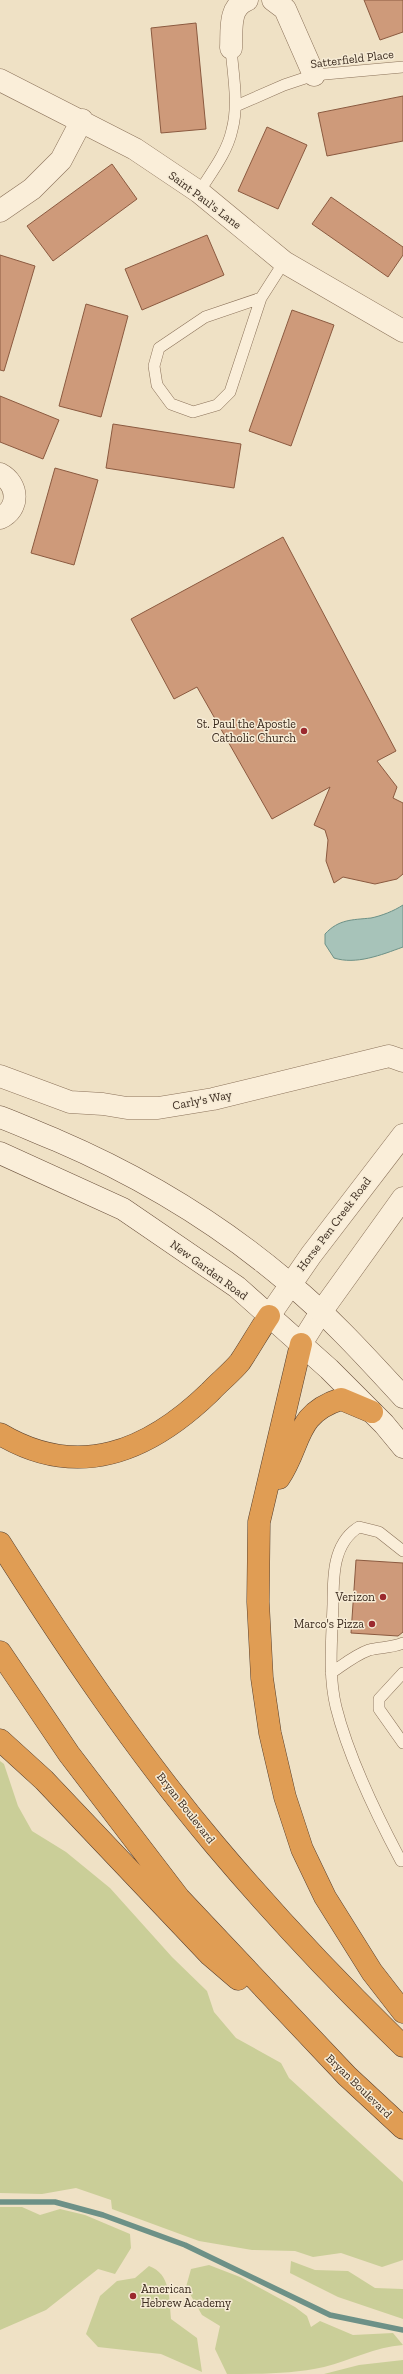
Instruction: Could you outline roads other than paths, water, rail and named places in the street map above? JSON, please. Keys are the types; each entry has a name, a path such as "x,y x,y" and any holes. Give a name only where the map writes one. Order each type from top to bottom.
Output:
{"highway":[{"path":"0,1434 25,1446 51,1454 76,1457 120,1452 146,1442 190,1412 239,1363 269,1316"},
{"path":"301,1344 259,1522 258,1602 262,1678 270,1733 285,1797 302,1849 325,1897 372,1972 403,2012"},
{"path":"264,1499 282,1474 306,1421 320,1408 341,1399 372,1412"},
{"name":"Bryan Boulevard","path":"0,1543 47,1616 108,1705 214,1845 288,1928 403,2046"},
{"name":"Bryan Boulevard","path":"0,1652 69,1754 180,1898 347,2076 403,2128"},
{"path":"0,1740 44,1780 210,1955 347,2076"}],"street":[{"path":"231,48 233,13 242,2 247,0"},
{"path":"273,0 285,9 314,75"},
{"name":"Saint Paul's Lane","path":"0,80 82,120 135,149 199,192 284,262 403,331"},
{"path":"0,211 32,189 61,160 82,120"},
{"path":"0,474 9,483 15,501 13,508 0,518"},
{"name":"Carly's Way","path":"0,1076 70,1102 103,1104 127,1108 158,1108 214,1099 389,1056 403,1061"},
{"path":"0,1118 98,1158 162,1192 216,1228 290,1283 358,1347 403,1397"},
{"name":"Horse Pen Creek Road","path":"269,1316 290,1283 403,1135"},
{"name":"New Garden Road","path":"0,1153 123,1209 237,1287 301,1344 372,1412 403,1447"},
{"path":"301,1344 321,1312 403,1198"}],"lane":[{"path":"199,192 224,150 232,131 236,106 231,48"},
{"name":"Satterfield Place","path":"236,106 284,85 314,75 403,67"},
{"path":"261,298 205,317 159,348 154,366 157,385 171,404 193,412 217,405 230,392 261,298 284,262"},
{"path":"402,1862 381,1822 350,1750 336,1707 331,1673 333,1584 340,1546 347,1535 359,1528 379,1532 403,1551"},
{"path":"331,1673 356,1656 370,1650 396,1646 403,1642"},
{"path":"403,1673 380,1699 379,1709 403,1743"}],"water":[{"path":"403,905 403,947 360,960 342,960 334,958 325,944 325,934 335,925 346,921 379,916"}],"waterway":[{"path":"0,2202 55,2202 103,2215 185,2245 330,2315 403,2330"}],"place":[{"name":"St. Paul the Apostle Catholic Church","path":"304,731"},
{"name":"Verizon","path":"383,1597"},
{"name":"Marco's Pizza","path":"372,1624"},
{"name":"American Hebrew Academy","path":"133,2296"}]}
